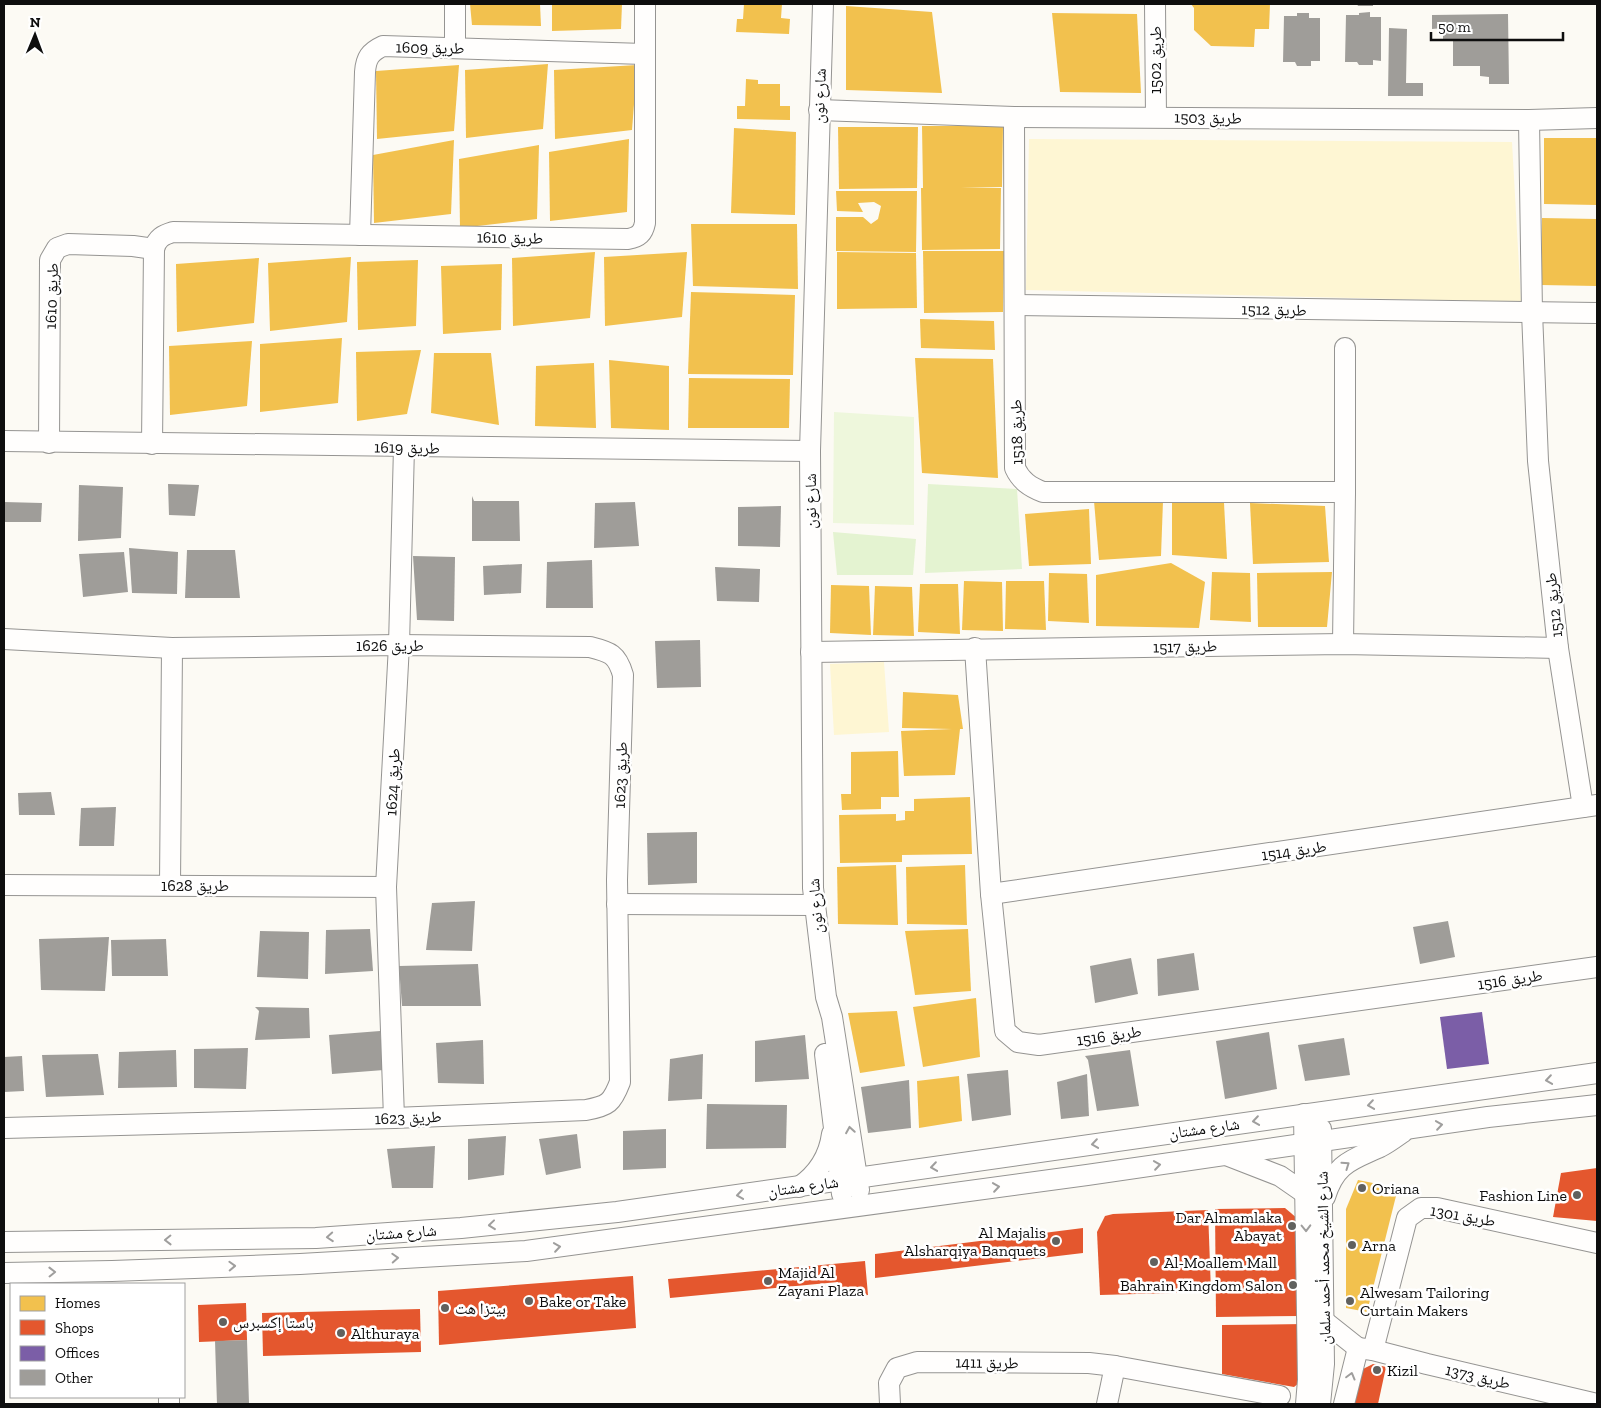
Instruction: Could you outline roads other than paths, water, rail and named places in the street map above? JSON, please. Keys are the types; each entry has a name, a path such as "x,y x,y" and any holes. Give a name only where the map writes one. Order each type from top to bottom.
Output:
{"street":[{"path":"455,4 455,47"},
{"name":"طريق 1610","path":"48,442 50,260 57,248 68,244 132,246 154,249 156,242 163,235 174,232 628,239 637,237 643,231 645,223 645,4"},
{"name":"شارع نون","path":"823,4 810,451 813,905 826,997 832,1018 852,1207"},
{"name":"طريق 1502","path":"1155,4 1156,116"},
{"name":"طريق 1609","path":"360,235 366,61 372,51 383,46 644,54"},
{"name":"طريق 1503","path":"819,110 1014,117 1156,116 1529,120 1597,118"},
{"name":"طريق 1518","path":"1014,117 1015,468 1019,478 1036,490 1043,492 1345,492"},
{"name":"طريق 1512","path":"1529,120 1532,312 1538,461 1558,648 1590,806"},
{"path":"152,444 154,249"},
{"name":"طريق 1512","path":"1015,305 1597,313"},
{"path":"1343,644 1344,348"},
{"name":"طريق 1619","path":"4,441 810,451"},
{"name":"طريق 1624","path":"394,1118 386,887 399,645 404,447"},
{"name":"طريق 1626","path":"4,638 172,648 399,645 590,647 608,651"},
{"name":"طريق 1517","path":"811,652 975,648 1343,644 1558,648"},
{"path":"170,885 172,648"},
{"name":"طريق 1516","path":"975,648 991,894 1005,1031 1018,1042 1039,1045 1597,967"},
{"name":"طريق 1623","path":"4,1128 394,1118 586,1110 603,1107 614,1098 620,1082 617,904 624,675 619,661 608,651"},
{"name":"طريق 1514","path":"991,894 1590,806"},
{"name":"طريق 1628","path":"4,885 386,887"},
{"path":"617,904 813,905"},
{"name":"شارع نون","path":"826,997 822,1020 832,1117 849,1179"},
{"name":"شارع مشتان","path":"4,1242 316,1238 452,1229 617,1212 1597,1073"},
{"name":"شارع مشتان","path":"4,1272 112,1271 300,1264 526,1251 1407,1130 1488,1117 1597,1104"},
{"name":"شارع الشيخ محمد أحمد سلمان","path":"1313,1112 1313,1142 1306,1194 1308,1380 1317,1403"},
{"path":"799,1187 815,1173 827,1154 832,1136 832,1117"},
{"path":"1323,1206 1329,1185 1339,1169 1368,1152 1381,1147 1407,1130"},
{"name":"شارع الشيخ محمد أحمد سلمان","path":"1313,1142 1323,1206 1324,1364 1317,1403"},
{"path":"1226,1155 1263,1171 1280,1176 1306,1194"},
{"name":"طريق 1301","path":"1344,1404 1366,1349 1407,1218 1420,1208 1437,1208 1597,1243"},
{"path":"178,1283 196,1267"},
{"path":"112,1271 138,1283"},
{"path":"1324,1321 1366,1349"},
{"path":"1324,1364 1366,1349"},
{"name":"طريق 1373","path":"1366,1349 1597,1404"},
{"name":"طريق 1411","path":"890,1404 889,1383 897,1368 917,1362 1089,1363 1115,1366 1285,1400"},
{"path":"1107,1404 1115,1366"},
{"path":"1285,1400 1308,1380"}],"place":[{"name":"Oriana","path":"1362,1188"},
{"name":"Fashion Line","path":"1577,1195"},
{"name":"Dar Almamlaka Abayat","path":"1292,1226"},
{"name":"Al Majalis Alsharqiya Banquets","path":"1056,1241"},
{"name":"Arna","path":"1352,1245"},
{"name":"Al-Moallem Mall","path":"1154,1262"},
{"name":"Majid Al Zayani Plaza","path":"768,1281"},
{"name":"Bahrain Kingdom Salon","path":"1293,1285"},
{"name":"Bake or Take","path":"529,1301"},
{"name":"Alwesam Tailoring Curtain Makers","path":"1350,1301"},
{"name":"بيتزا هت","path":"445,1308"},
{"name":"باستا إكسبرس","path":"223,1322"},
{"name":"Althuraya","path":"341,1333"},
{"name":"Kizil","path":"1377,1370"}]}
